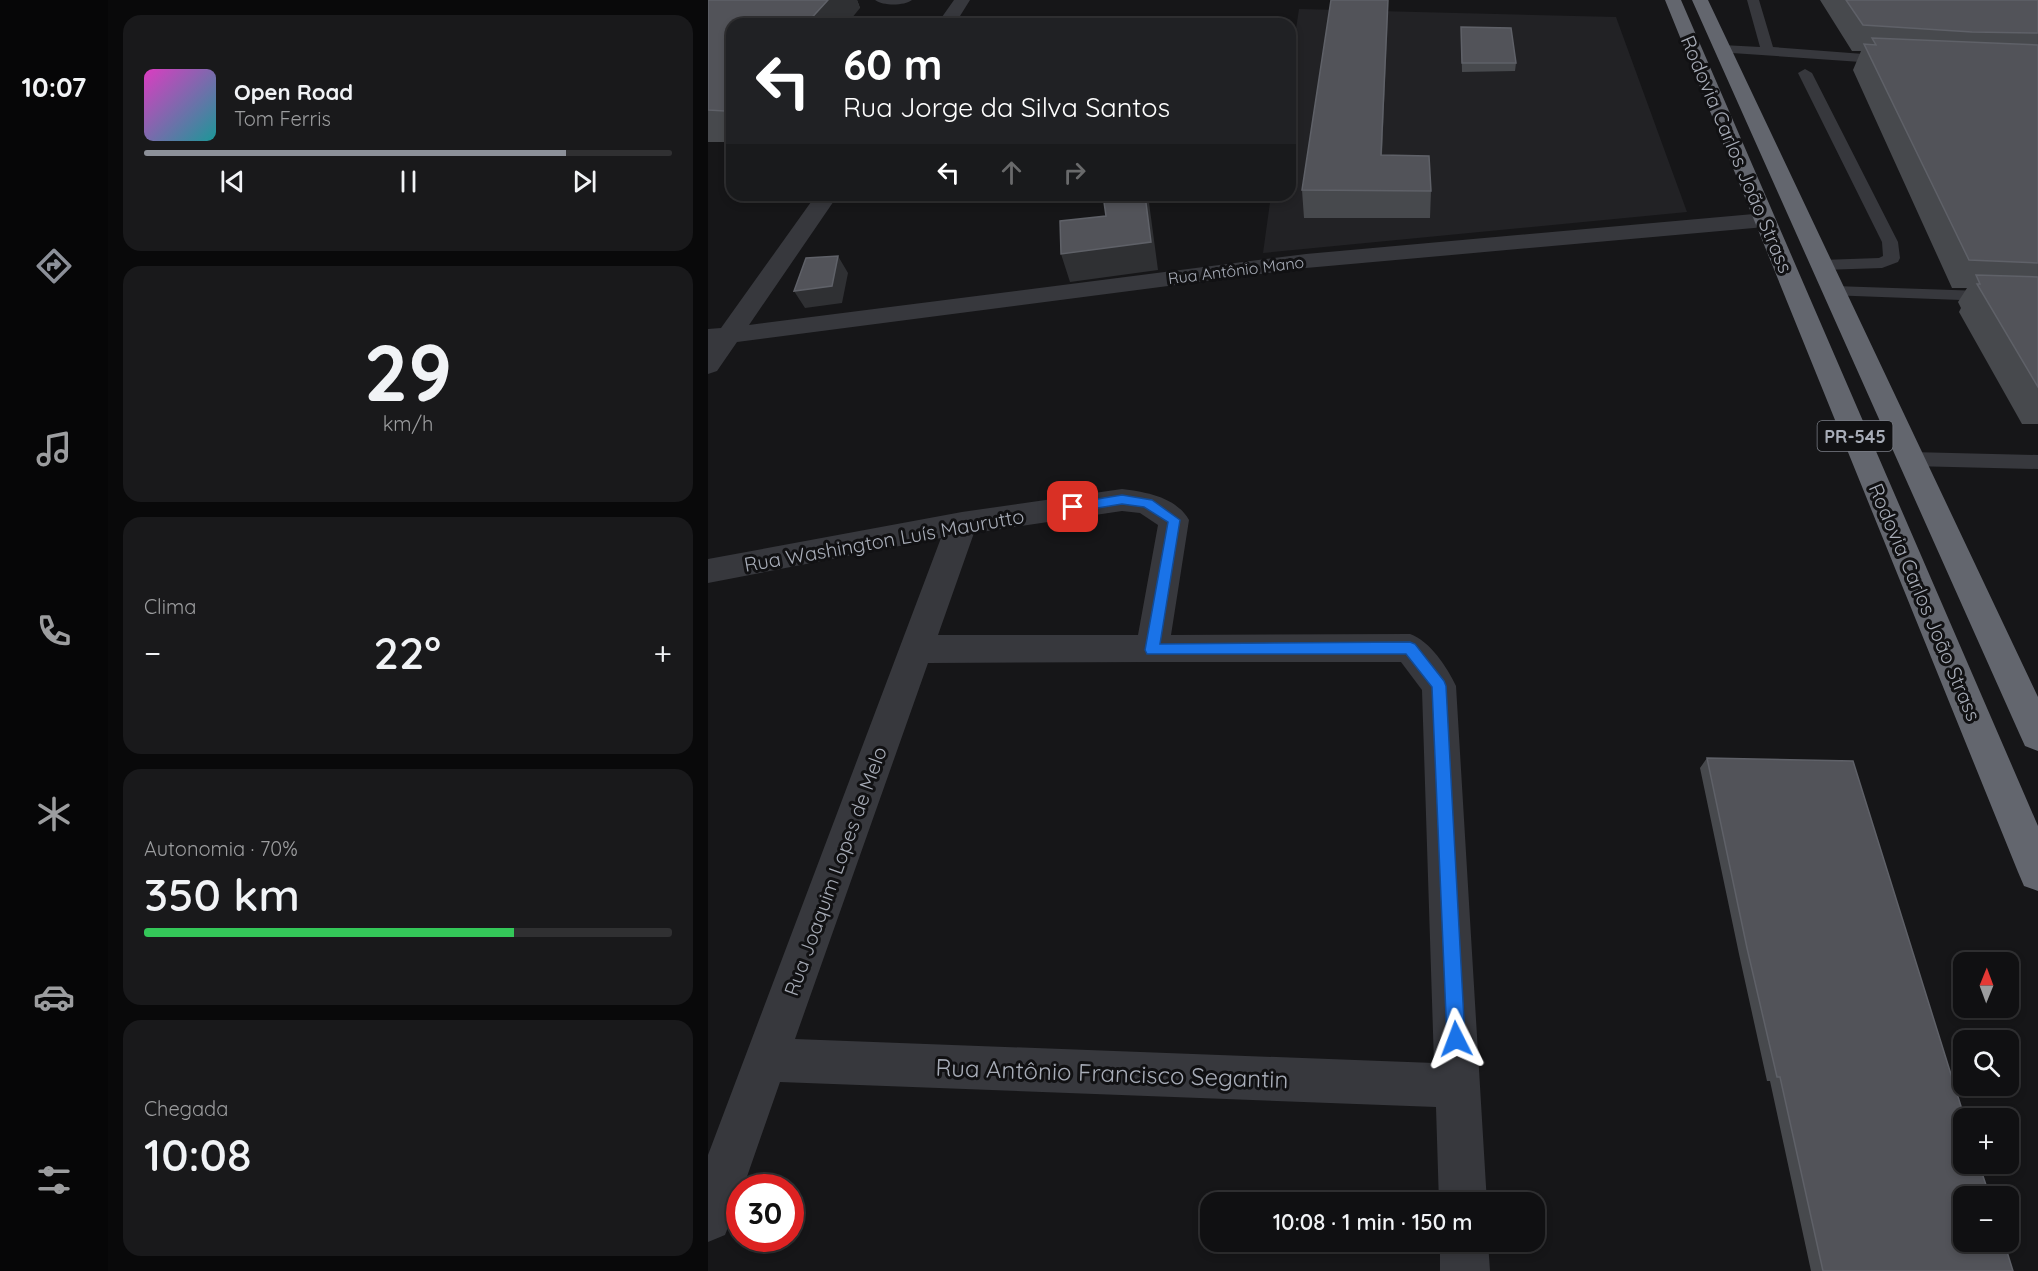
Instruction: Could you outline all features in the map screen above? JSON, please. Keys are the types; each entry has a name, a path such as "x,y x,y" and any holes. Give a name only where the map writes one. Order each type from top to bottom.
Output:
{"highway":[{"name":"Rodovia Carlos João Strass","path":"1673,0 2038,872"},
{"name":"Rodovia Carlos João Strass","path":"1700,0 2038,735"}],"street":[{"path":"950,18 962,0"},
{"path":"708,365 719,336 822,201"},
{"name":"Rua Antônio Mano","path":"719,336 823,325 1306,261 1765,220"},
{"name":"Rua Washington Luís Maurutto","path":"708,571 962,523 1122,500 1147,503 1174,520 1152,650"},
{"name":"Rua Joaquim Lopes de Melo","path":"708,1218 962,523"},
{"path":"916,649 1410,648 1439,686 1463,1192"},
{"name":"Rua Antônio Francisco Segantin","path":"766,1060 1459,1086"},
{"path":"1464,1252 1465,1271"}],"lane":[{"path":"881,0 906,0"},
{"path":"1754,0 1768,51"},
{"path":"1722,49 1902,60"},
{"path":"1805,73 1890,242 1892,258 1882,263 1822,266"},
{"path":"1834,291 2038,298"},
{"path":"1911,459 2038,462"}],"shaded area":[{"path":"1299,9 1616,17 1687,212 1263,253 1270,201 1296,201 1296,29"}],"building":[{"path":"708,0 828,0 812,18 726,18 726,110 708,110"},
{"path":"1331,0 1388,0 1381,155 1429,156 1431,191 1302,190"},
{"path":"1846,0 2038,0 2038,33 1972,32 1863,25"},
{"path":"1461,27 1511,28 1516,63 1462,63"},
{"path":"1872,38 2038,45 2038,263 1969,260 1864,44 1876,45"},
{"path":"1104,201 1146,201 1151,242 1061,254 1060,221 1106,216"},
{"path":"838,256 832,286 794,291 806,258"},
{"path":"1976,275 2038,277 2038,387 1977,284 1980,284"},
{"path":"1707,758 1853,761 1953,1081 1953,1096 1958,1096 1962,1108 1953,1108 1953,1174 1982,1174 1986,1186 1953,1186 1953,1252 2007,1252 2013,1271 1823,1271 1780,1077 1777,1077"}],"route":[{"path":"1073,507 1122,500 1147,503 1174,520 1152,650 1410,648 1439,686 1456,1039"}]}
